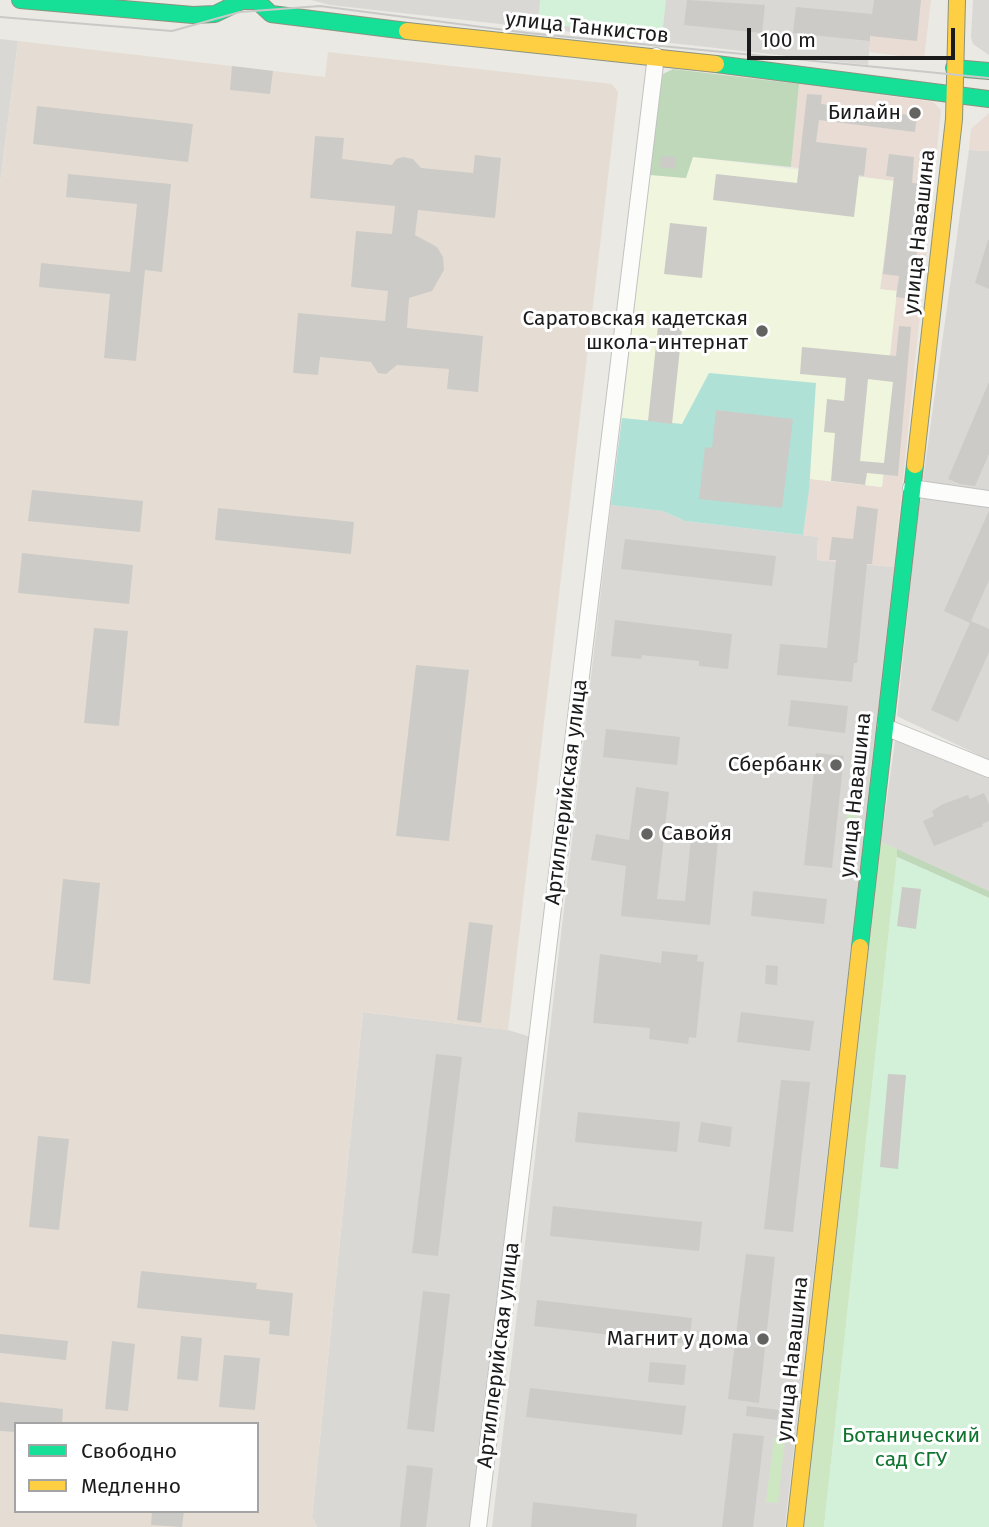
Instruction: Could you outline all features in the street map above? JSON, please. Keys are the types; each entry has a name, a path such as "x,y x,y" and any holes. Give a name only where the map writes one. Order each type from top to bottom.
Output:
{"main road":[{"name":"улица Танкистов","path":"20,0 194,15 257,3 989,99"},
{"name":"улица Навашина","path":"795,1527 955,95 957,0"},
{"path":"954,68 989,71"}],"street":[{"name":"Артиллерийская улица","path":"478,1527 656,57"},
{"path":"911,488 989,499"},
{"path":"885,727 989,769"}],"shaded area":[{"path":"311,0 874,0 868,65 330,5"},
{"path":"874,0 931,0 924,59 869,52"},
{"path":"973,0 989,0 989,55 973,44"},
{"path":"0,39 18,41 0,184"},
{"path":"18,41 325,77 328,52 612,84 618,92 508,1030 363,1012 312,1517 317,1527 0,1527 0,184"},
{"path":"673,69 799,84 791,167 693,157 686,178 650,175 661,81 663,74"},
{"path":"799,84 933,102 941,110 894,567 817,560 818,537 803,535 810,479 882,487 895,365 889,364 896,291 880,290 894,181 791,167"},
{"path":"989,113 989,151 969,150 971,129"},
{"path":"969,150 989,151 989,494 929,484 923,479"},
{"name":"Саратовская кадетская школа-интернат","path":"693,157 894,181 880,289 897,291 889,364 895,365 882,487 810,479 815,383 682,424 622,418 650,175 685,178"},
{"path":"709,373 816,383 809,490 803,535 685,521 663,511 611,505 622,418 682,424"},
{"path":"926,498 989,505 989,760 897,716 919,501"},
{"path":"611,505 663,511 685,521 818,537 817,560 894,567 785,1527 492,1527"},
{"path":"900,738 989,775 989,891 881,842 895,741"},
{"path":"897,849 989,891 989,898 897,857"},
{"path":"363,1012 508,1030 531,1037 473,1527 317,1527 312,1517"}],"green space":[{"path":"540,0 666,0 662,37 538,23"},
{"path":"854,754 864,755 854,839 844,838"},
{"path":"881,842 897,849 897,857 824,1527 804,1527"},
{"name":"Ботанический сад СГУ","path":"897,857 989,898 989,1527 824,1527"},
{"path":"774,1438 785,1439 778,1503 766,1502"}],"building":[{"path":"687,0 765,5 762,33 684,25"},
{"path":"874,0 921,0 917,41 870,36 870,41 793,33 796,7 872,14"},
{"path":"232,66 273,71 270,94 230,90"},
{"path":"807,94 822,95 821,104 917,116 915,132 819,120 816,142 867,148 864,176 859,175 854,217 713,200 716,174 797,183"},
{"path":"37,106 193,124 188,162 33,144"},
{"path":"315,136 344,138 342,159 392,165 396,159 403,157 413,159 421,168 473,173 475,155 501,158 495,218 418,210 415,235 437,247 443,257 444,270 432,291 409,298 407,328 483,336 478,392 447,389 449,369 397,365 386,374 378,373 371,362 320,357 318,375 293,373 298,313 385,321 388,291 351,287 356,231 392,234 395,206 310,198"},
{"path":"889,154 914,157 912,183 924,184 912,299 896,297 899,276 883,274 894,177 886,176"},
{"path":"661,156 676,157 675,169 660,167"},
{"path":"68,174 171,184 162,272 145,270 136,361 104,358 110,294 39,287 41,263 130,272 137,204 66,197"},
{"path":"670,223 707,227 702,278 664,274"},
{"path":"989,240 989,289 975,283"},
{"path":"659,317 683,320 672,424 648,421"},
{"path":"899,326 911,327 898,476 867,473 865,485 831,481 835,433 824,432 827,399 844,401 846,378 800,374 802,347 896,356","holes":["868,379 893,382 884,463 860,461"]},
{"path":"989,382 989,454 975,486 960,484 948,479"},
{"path":"716,410 793,419 782,508 699,499 705,447 712,448"},
{"path":"32,490 143,501 140,532 28,521"},
{"path":"857,506 878,509 872,564 867,564 857,663 854,663 852,682 777,675 780,644 827,648 836,560 829,560 832,537 853,539"},
{"path":"218,508 354,522 351,554 215,540"},
{"path":"989,511 989,580 971,621 989,629 989,652 958,722 931,710 970,623 944,611"},
{"path":"625,539 776,556 772,586 621,569"},
{"path":"22,553 133,565 129,604 18,593"},
{"path":"615,620 732,634 728,669 699,666 699,661 642,655 641,659 611,656"},
{"path":"94,628 128,631 119,726 84,723"},
{"path":"416,665 469,670 449,841 396,836"},
{"path":"791,700 848,706 845,733 788,726"},
{"path":"606,729 680,737 677,765 603,757"},
{"path":"816,753 844,756 832,868 804,865"},
{"path":"636,787 669,792 657,899 685,901 692,826 719,829 710,925 621,916 626,866 591,860 596,834 629,840"},
{"path":"984,793 989,804 989,821 934,846 923,821 934,816 932,811 968,795 970,799"},
{"path":"63,879 100,883 90,984 53,980"},
{"path":"902,887 921,889 916,929 897,926"},
{"path":"753,891 827,899 824,924 751,916"},
{"path":"469,922 493,925 481,1023 457,1020"},
{"path":"662,951 698,955 697,961 704,962 696,1038 689,1037 688,1044 649,1039 650,1028 593,1023 600,954 661,963"},
{"path":"766,965 778,966 777,985 765,984"},
{"path":"741,1012 814,1021 810,1051 737,1042"},
{"path":"436,1054 462,1057 438,1256 412,1253"},
{"path":"888,1074 906,1075 898,1169 880,1167"},
{"path":"781,1080 810,1082 793,1232 764,1229"},
{"path":"578,1112 680,1122 677,1152 575,1142"},
{"path":"701,1122 732,1127 730,1147 698,1142"},
{"path":"38,1136 69,1139 59,1230 29,1227"},
{"path":"553,1206 702,1222 699,1251 550,1236"},
{"path":"746,1254 775,1257 759,1403 728,1399"},
{"path":"141,1271 257,1283 256,1289 293,1293 289,1336 269,1334 270,1321 137,1308"},
{"path":"423,1291 450,1294 434,1432 407,1429"},
{"path":"537,1300 692,1318 689,1344 534,1326"},
{"path":"0,1334 68,1341 66,1360 0,1353"},
{"path":"181,1336 202,1338 198,1381 177,1379"},
{"path":"112,1341 135,1344 128,1411 105,1409"},
{"path":"224,1355 260,1358 255,1410 219,1407"},
{"path":"650,1362 686,1365 684,1385 648,1382"},
{"path":"530,1388 686,1406 682,1435 526,1417"},
{"path":"0,1402 63,1409 62,1422 14,1422 14,1432 0,1431"},
{"path":"747,1406 779,1410 777,1420 746,1416"},
{"path":"733,1433 764,1436 753,1527 722,1527"},
{"path":"407,1465 433,1468 426,1527 400,1527"},
{"path":"533,1502 637,1514 636,1527 531,1527"},
{"path":"152,1513 184,1513 182,1527 151,1525"}],"tram line":[{"path":"0,17 172,31 240,12 320,6 528,33 989,78"}],"traffic: fast":[{"path":"20,0 193,15 215,14 242,1 257,1 271,14 407,31"},
{"path":"716,64 989,99"},
{"path":"954,68 989,71"},
{"path":"860,947 915,465"}],"traffic: slow":[{"path":"915,465 954,119 957,0"},
{"path":"407,31 716,64"},
{"path":"795,1527 860,947"}],"place":[{"name":"Билайн","path":"915,113"},
{"name":"Саратовская кадетская школа-интернат","path":"762,331"},
{"name":"Сбербанк","path":"836,765"},
{"name":"Савойя","path":"647,834"},
{"name":"Магнит у дома","path":"763,1339"}]}
